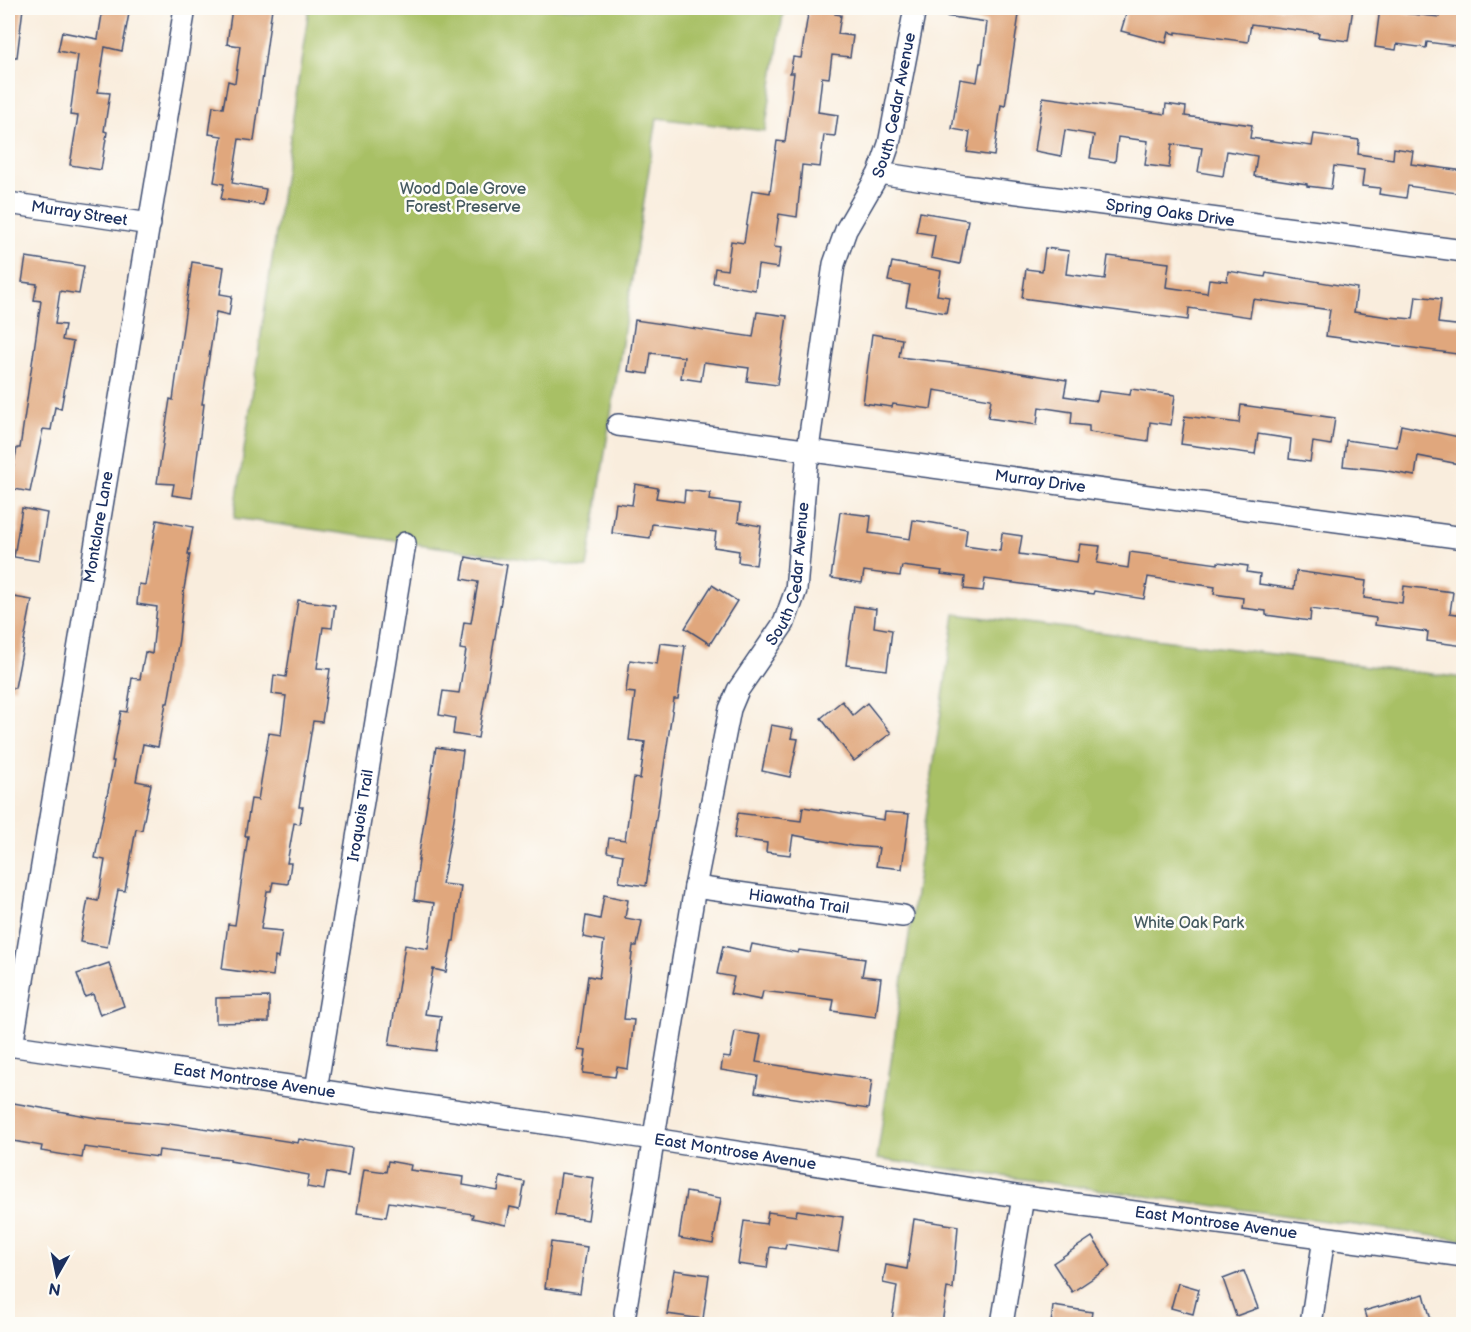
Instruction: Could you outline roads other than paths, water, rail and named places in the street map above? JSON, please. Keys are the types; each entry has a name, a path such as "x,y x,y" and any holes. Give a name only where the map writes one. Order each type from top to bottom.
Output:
{"street":[{"name":"Montclare Lane","path":"10,1045 150,224 184,8"},
{"name":"South Cedar Avenue","path":"625,1313 695,887 730,709 738,690 784,622 796,590 808,449 834,264 846,230 879,173 890,144 915,8"},
{"name":"Spring Oaks Drive","path":"879,173 1464,251"},
{"name":"Murray Street","path":"8,203 150,224"},
{"name":"Murray Drive","path":"618,425 1464,538"},
{"name":"Iroquois Trail","path":"316,1090 405,543"},
{"name":"Hiawatha Trail","path":"695,887 903,916"},
{"name":"East Montrose Avenue","path":"10,1045 653,1138 1023,1197 1464,1256"},
{"path":"1002,1324 1023,1197"},
{"path":"1311,1324 1324,1238"}],"park label":[{"name":"Wood Dale Grove Forest Preserve","path":"463,198"},
{"name":"White Oak Park","path":"1189,923"}]}
